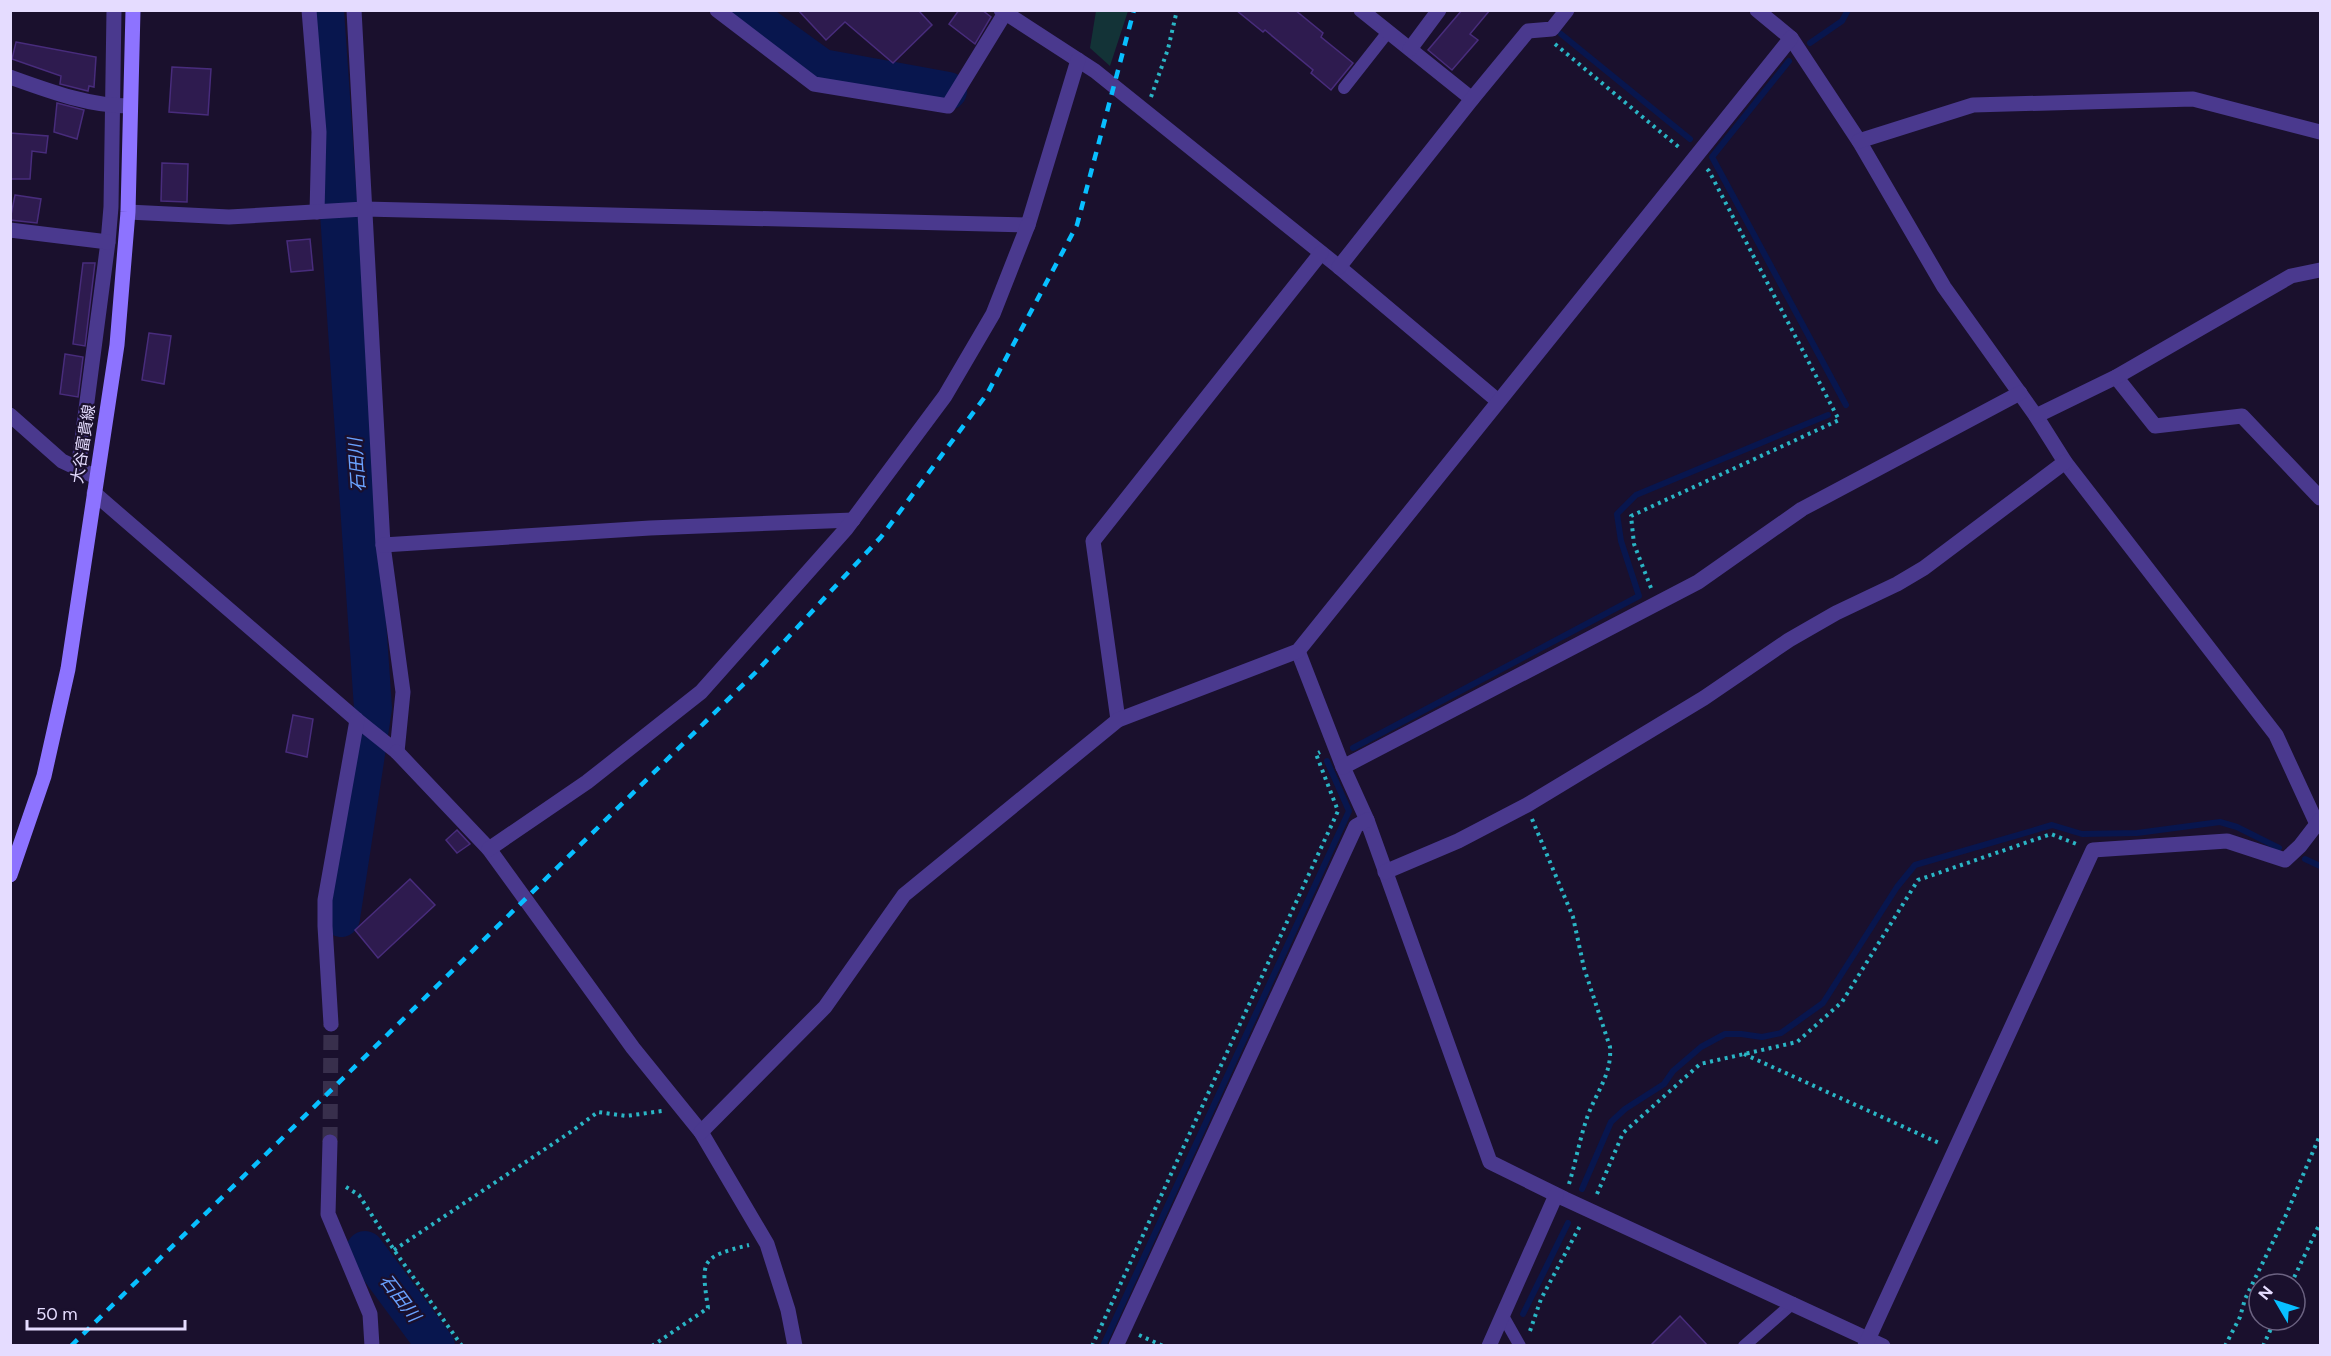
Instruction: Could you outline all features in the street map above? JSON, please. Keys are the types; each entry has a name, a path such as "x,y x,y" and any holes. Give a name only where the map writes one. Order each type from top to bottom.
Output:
{"main road":[{"name":"大谷富貴線","path":"10,875 44,776 68,669 117,345 128,212 133,10"}],"street":[{"path":"78,470 84,437 111,207 114,10"},
{"path":"309,10 319,132 321,212"},
{"path":"354,10 383,545 403,692 397,752"},
{"path":"717,10 814,84 948,106 1003,12 1095,71 1340,267 1498,401"},
{"path":"1362,10 1472,99"},
{"path":"1410,49 1439,10"},
{"path":"1340,267 1528,31 1552,29 1567,10"},
{"path":"1757,10 1791,38 1859,141 1944,287 2036,416 2065,462 2276,735 2319,822 2300,846 2285,860 2227,841 2093,850 1867,1342"},
{"path":"701,1132 825,1007 904,895 1118,720 1298,651 1791,38"},
{"path":"489,849 587,782 701,692 853,520 951,386 993,314 1028,225 1078,60"},
{"path":"10,76 50,91 111,106 130,106"},
{"path":"1859,141 1973,105 2193,99 2320,132"},
{"path":"128,212 229,217 364,208 1028,225"},
{"path":"10,230 108,242"},
{"path":"1118,720 1093,541 1321,253"},
{"path":"2036,416 2116,377 2291,276 2320,270"},
{"path":"2116,377 2155,426 2242,416 2320,498"},
{"path":"1343,767 1698,582 1802,509 2020,393"},
{"path":"10,415 62,461 78,470 357,720 397,752 489,849 633,1048 701,1132 764,1239 788,1310 795,1346"},
{"path":"84,437 100,448"},
{"path":"1384,872 1458,841 1527,805 1704,698 1789,640 1924,568 2065,462"},
{"path":"383,545 650,528 853,520"},
{"path":"1298,651 1334,745 1367,820 1490,1162 1591,1211 1793,1303 1867,1342 1883,1346"},
{"path":"331,1024 325,926 326,900 357,720"},
{"path":"1116,1346 1356,826 1367,820"},
{"path":"330,1142 328,1214 370,1314 372,1346"},
{"path":"1489,1346 1561,1197"}],"lane":[{"path":"1344,88 1388,32"},
{"path":"1744,1346 1793,1303"},
{"path":"1503,1316 1524,1341"}],"path":[{"path":"1142,108 1168,49 1177,10"},
{"path":"1539,30 1709,171 1839,420 1631,516 1634,544 1651,589"},
{"path":"1092,1346 1338,811 1316,754 1334,745"},
{"path":"1527,805 1573,917 1584,968 1610,1047 1611,1058 1607,1077 1589,1114 1561,1197"},
{"path":"1524,1341 1541,1299 1591,1211 1623,1133 1700,1064 1797,1042 1842,1002 1918,880 2051,834 2093,850"},
{"path":"1743,1053 1955,1151"},
{"path":"394,1250 598,1112 636,1115 669,1110 678,1104"},
{"path":"2225,1346 2286,1215 2320,1135"},
{"path":"329,1178 359,1195 394,1250 462,1346"},
{"path":"2297,1272 2320,1223"},
{"path":"652,1346 708,1308 703,1272 710,1260 724,1251 752,1245 764,1239"},
{"path":"1124,1328 1163,1346"},
{"path":"2263,1346 2269,1332"}],"green space":[{"path":"1096,11 1128,11 1110,66 1090,48"}],"building":[{"path":"798,10 918,10 932,25 893,63 845,22 826,40"},
{"path":"959,10 982,10 991,17 975,44 949,24"},
{"path":"1236,10 1295,10 1323,33 1321,37 1353,63 1331,90 1311,73 1313,70 1265,30 1263,32"},
{"path":"1462,10 1490,10 1470,34 1478,40 1452,70 1428,50"},
{"path":"16,42 96,57 94,87 89,86 88,91 60,84 61,76 12,59"},
{"path":"172,67 211,69 208,115 169,112"},
{"path":"57,103 84,110 77,139 54,132"},
{"path":"10,133 48,136 46,153 32,151 30,179 10,179"},
{"path":"162,163 188,164 187,202 161,201"},
{"path":"15,195 41,199 37,223 10,220"},
{"path":"310,239 313,270 291,272 287,241"},
{"path":"83,263 95,263 85,346 73,344"},
{"path":"149,333 171,336 164,384 142,380"},
{"path":"65,354 83,357 78,397 60,394"},
{"path":"293,715 313,719 307,757 286,752"},
{"path":"457,830 470,844 457,853 446,840"},
{"path":"410,879 435,905 378,958 355,930"},
{"path":"1680,1316 1708,1346 1650,1346"}],"waterway":[{"name":"石田川","path":"325,10 373,708 341,918"},
{"path":"742,10 822,68 948,91"},
{"path":"1810,43 1842,21 1848,10"},
{"path":"1561,34 1690,139"},
{"path":"1789,61 1712,157 1846,405"},
{"path":"1353,748 1639,596 1621,541 1617,514 1636,495 1828,415"},
{"path":"1103,1346 1349,811 1327,761"},
{"path":"1582,1189 1611,1122 1625,1109 1664,1084 1673,1071 1701,1047 1725,1034 1762,1037 1781,1033 1823,1003 1897,887 1915,865 2052,825 2082,834 2137,833 2220,822 2237,827 2279,848"},
{"path":"2305,859 2320,866"},
{"path":"1523,1314 1568,1223"},
{"name":"石田川","path":"365,1250 436,1346"}],"tunnel":[{"path":"330,1142 331,1024"}],"railway":[{"path":"71,1346 756,672 881,537 987,394 1077,225 1134,10"}]}
